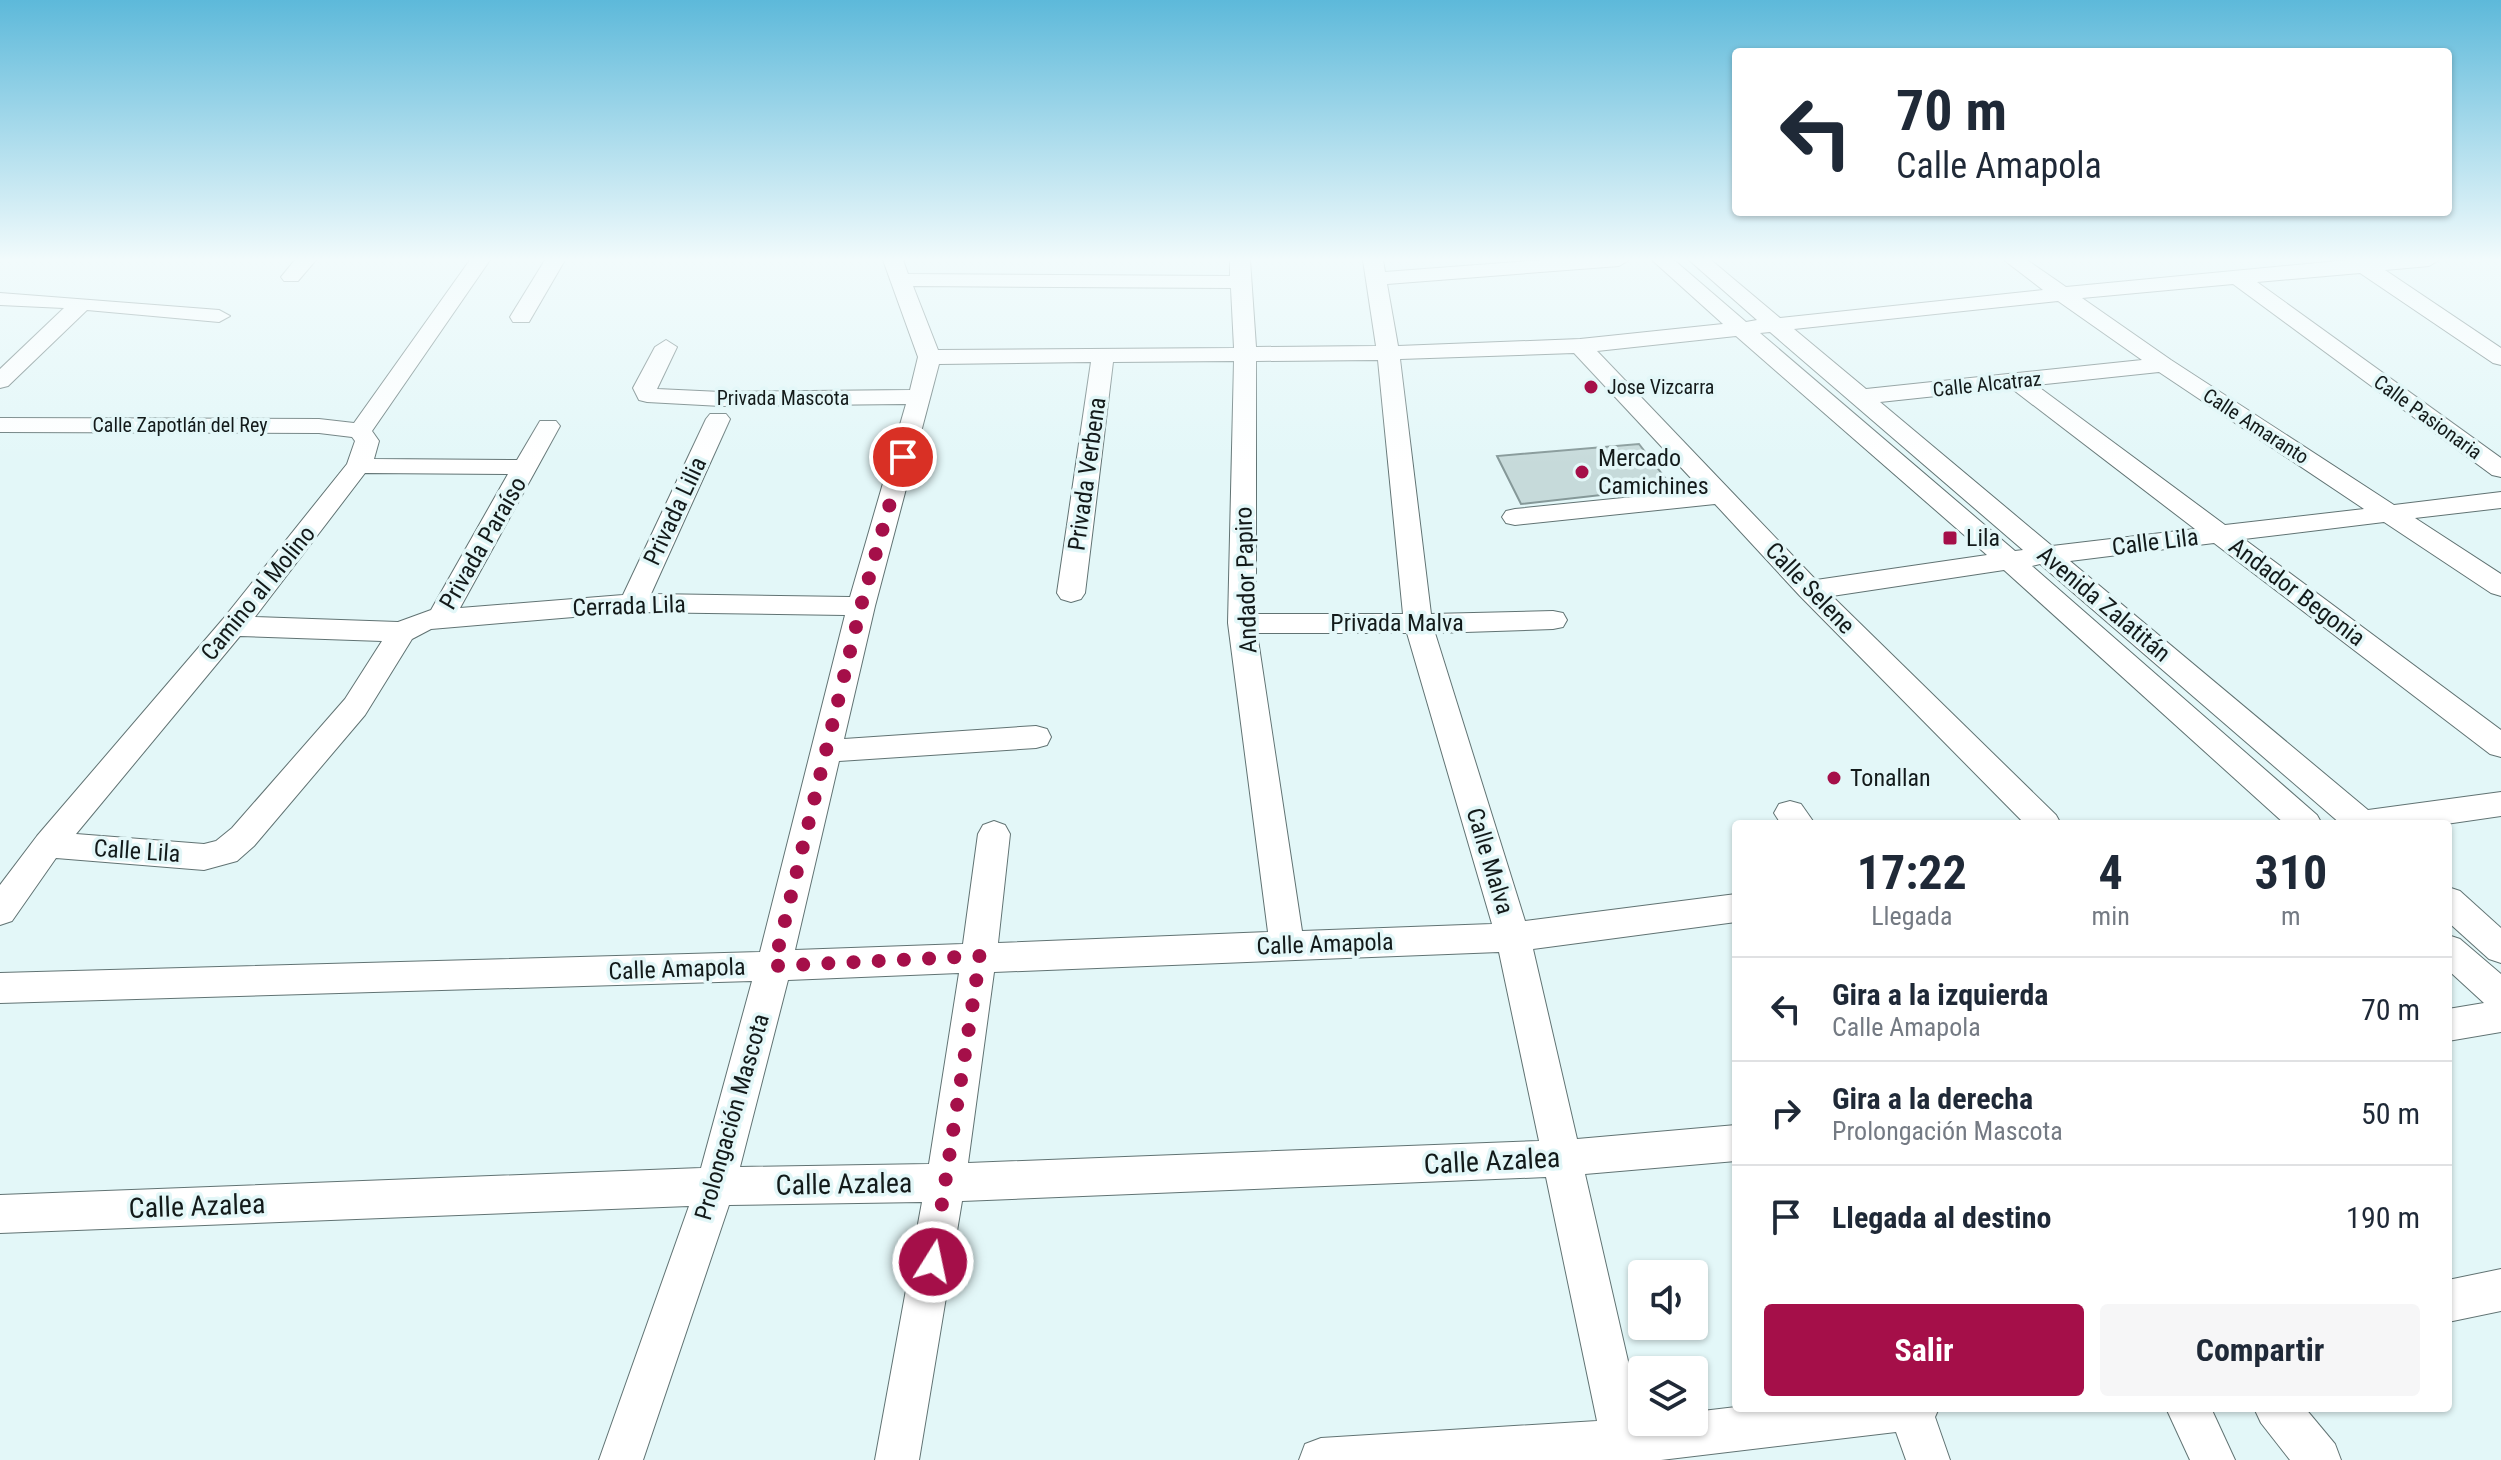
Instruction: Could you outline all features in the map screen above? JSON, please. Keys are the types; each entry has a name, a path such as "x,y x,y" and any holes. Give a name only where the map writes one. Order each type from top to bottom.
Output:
{"street":[{"path":"0,381 56,328"},
{"path":"358,466 367,441 360,431 432,328"},
{"path":"918,328 929,357 1388,353 1580,346 1752,328"},
{"name":"Andador Papiro","path":"1243,328 1242,623 1287,945"},
{"name":"Calle Malva","path":"1384,328 1418,624 1513,937 1626,1451"},
{"name":"Avenida Zalatitán","path":"1779,328 2356,820"},
{"name":"Calle Amaranto","path":"2111,328 2501,587"},
{"name":"Calle Pasionaria","path":"2306,328 2501,470"},
{"path":"2457,328 2501,358"},
{"name":"Avenida Zalatitán","path":"1739,330 2009,560 2302,820"},
{"name":"Calle Selene","path":"1580,346 1810,590 2041,820"},
{"name":"Privada Mascota","path":"666,347 645,388 647,395 721,399 920,397"},
{"name":"Privada Verbena","path":"1071,593 1103,355"},
{"name":"Prolongación Mascota","path":"621,1460 716,1186 774,966 861,606 929,357"},
{"name":"Calle Alcatraz","path":"1859,397 2163,365"},
{"name":"Andador Begonia","path":"2016,381 2501,746"},
{"name":"Privada Lilia","path":"633,603 718,419"},
{"name":"Calle Zapotlán del Rey","path":"0,425 319,426 360,431"},
{"name":"Privada Paraíso","path":"439,620 548,426"},
{"name":"Privada Paraíso","path":"358,466 527,467"},
{"name":"Camino al Molino","path":"0,911 48,845 233,626 358,466"},
{"path":"1515,517 1721,496"},
{"name":"Calle Lila","path":"1810,590 2045,555 2501,500"},
{"name":"Cerrada Lila","path":"233,626 402,632 412,625 439,620 633,603 861,606"},
{"name":"Privada Malva","path":"1242,623 1418,624 1553,620"},
{"name":"Calle Lila","path":"48,845 204,857 226,852 243,837 355,707 402,632"},
{"path":"826,750 872,750 1036,737"},
{"path":"2389,820 2501,804"},
{"path":"897,1460 946,1183 980,956 994,834"},
{"path":"2452,905 2501,949"},
{"name":"Calle Amapola","path":"0,988 774,966 1513,937 1732,909"},
{"path":"2452,953 2501,996"},
{"path":"2452,1024 2501,1016"},
{"name":"Calle Azalea","path":"0,1214 716,1186 946,1183 1564,1158 1732,1143"},
{"path":"2452,1300 2501,1290"},
{"path":"1321,1460 1626,1451 1892,1412"},
{"path":"1914,1412 1928,1460"},
{"path":"2190,1412 2213,1460"},
{"path":"2279,1412 2319,1460"}],"building":[{"name":"Mercado Camichines","path":"1639,444 1672,487 1521,504 1497,456"}],"place":[{"name":"Jose Vizcarra","path":"1591,387"},
{"name":"Mercado Camichines","path":"1582,472"},
{"name":"Lila","path":"1950,538"},
{"name":"Tonallan","path":"1834,778"}],"route":[{"path":"903,457 861,606 774,966 980,956 933,1262"}]}
